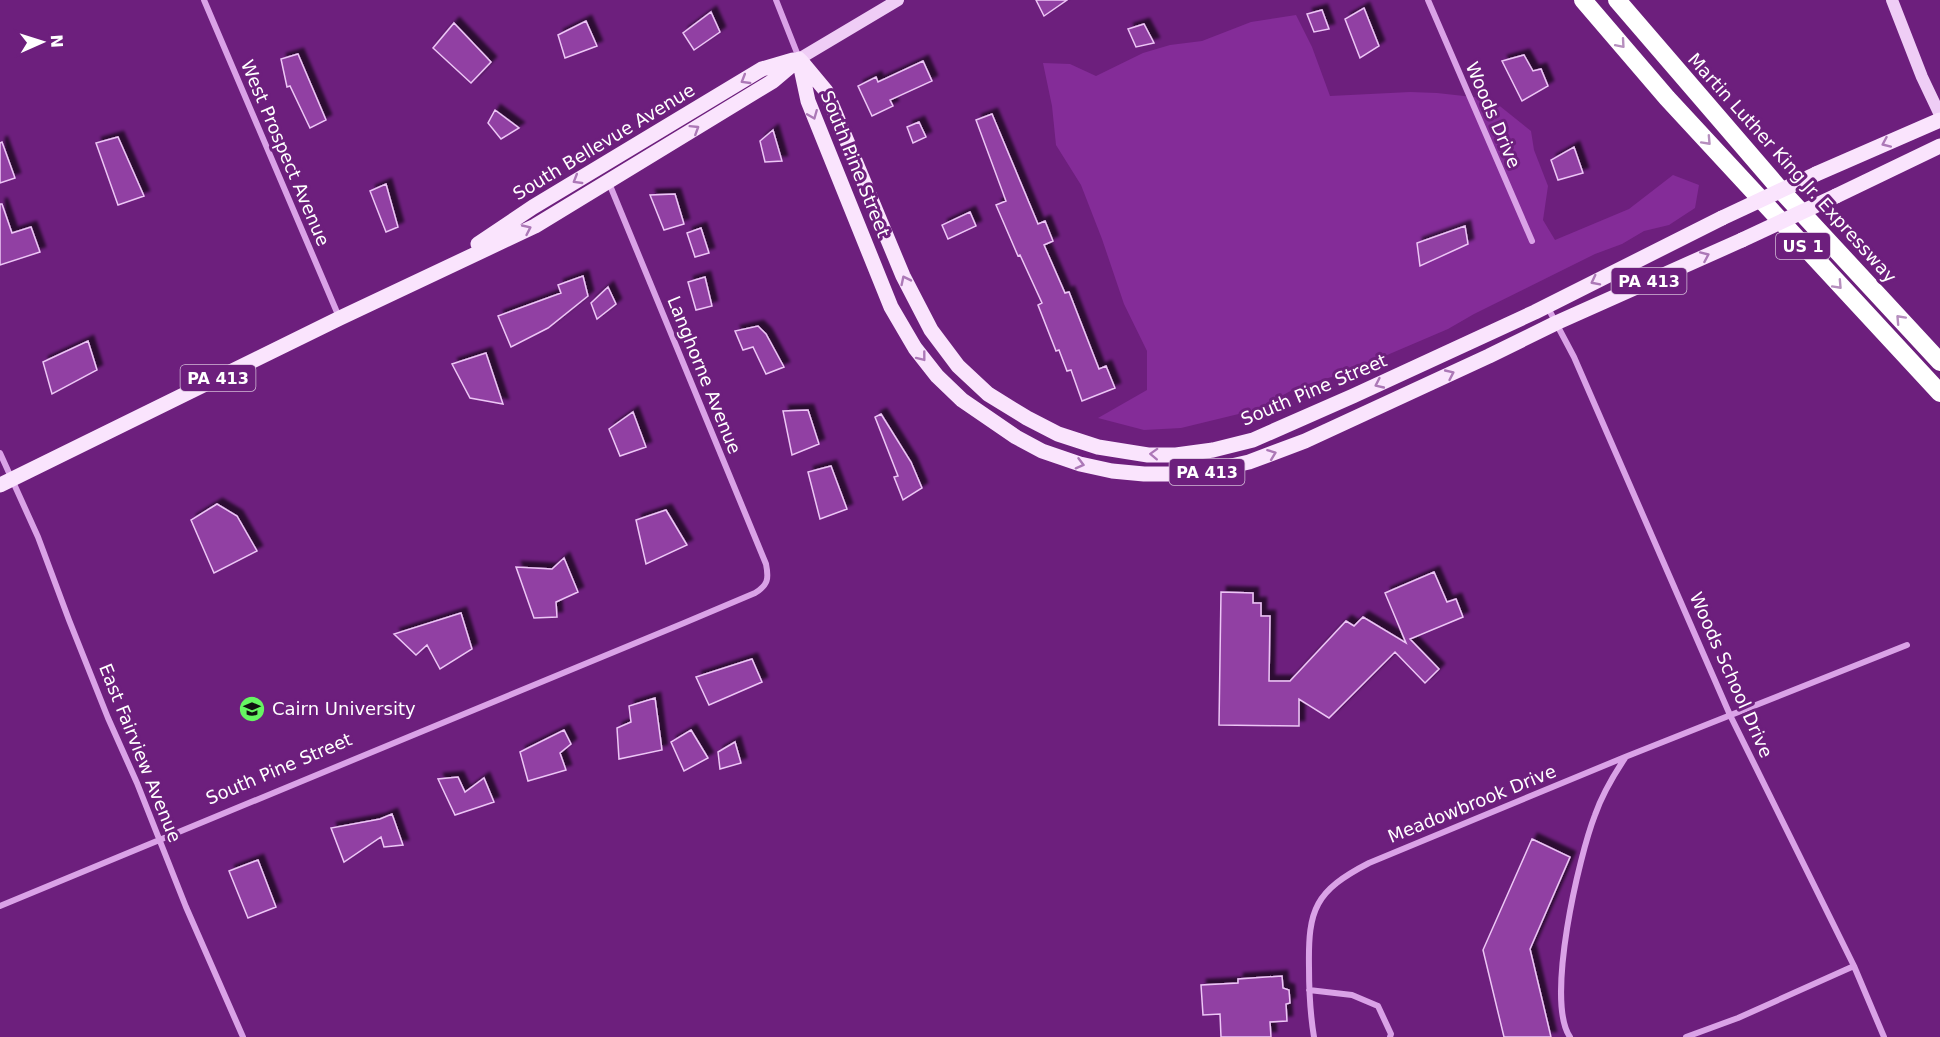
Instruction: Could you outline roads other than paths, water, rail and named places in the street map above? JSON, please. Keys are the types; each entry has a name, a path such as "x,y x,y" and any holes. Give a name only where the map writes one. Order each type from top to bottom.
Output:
{"highway":[{"name":"US 1","path":"1583,0 1667,98 1940,393"},
{"name":"Martin Luther King Jr. Expressway","path":"1617,0 1778,187 1940,362"},
{"path":"1631,0 1676,70"}],"main road":[{"name":"South Bellevue Avenue","path":"436,272 533,207 762,69 799,59"},
{"name":"South Bellevue Avenue","path":"6,482 340,318 535,226 773,81 799,59"},
{"name":"South Pine Street","path":"799,59 825,91 903,276 931,330 958,366 988,394 1058,434 1098,447 1148,455 1176,455 1213,450 1253,440 1546,306 1722,218 1940,118"},
{"name":"South Pine Street","path":"799,59 808,101 891,307 915,348 937,376 962,400 1016,437 1042,451 1080,464 1144,474 1209,471 1249,462 1305,441 1556,323 1742,240 1940,146"}],"street":[{"name":"West Prospect Avenue","path":"204,0 340,318"},
{"path":"776,0 799,59"},
{"name":"South Bellevue Avenue","path":"799,59 898,0"},
{"name":"Woods Drive","path":"1428,0 1532,241"},
{"path":"1892,0 1940,118"},
{"name":"Langhorne Avenue","path":"609,182 761,554 768,580"},
{"path":"1546,306 1556,323"},
{"name":"Woods School Drive","path":"1556,323 1579,368 1730,715 1854,966 1884,1037"},
{"name":"East Fairview Avenue","path":"0,453 6,482 38,537 73,631 186,907 243,1037"},
{"name":"South Pine Street","path":"0,906 755,593 764,587 768,580"},
{"name":"Meadowbrook Drive","path":"1314,1037 1309,1004 1308,934 1313,912 1330,889 1347,874 1625,757 1906,645"},
{"path":"1570,1037 1564,1018 1563,971 1569,917 1577,877 1595,813 1625,757"},
{"path":"1686,1037 1737,1018 1854,966"},
{"path":"1309,990 1352,995 1378,1006 1391,1034 1390,1037"}],"place":[{"name":"Cairn University","path":"252,709"}]}
